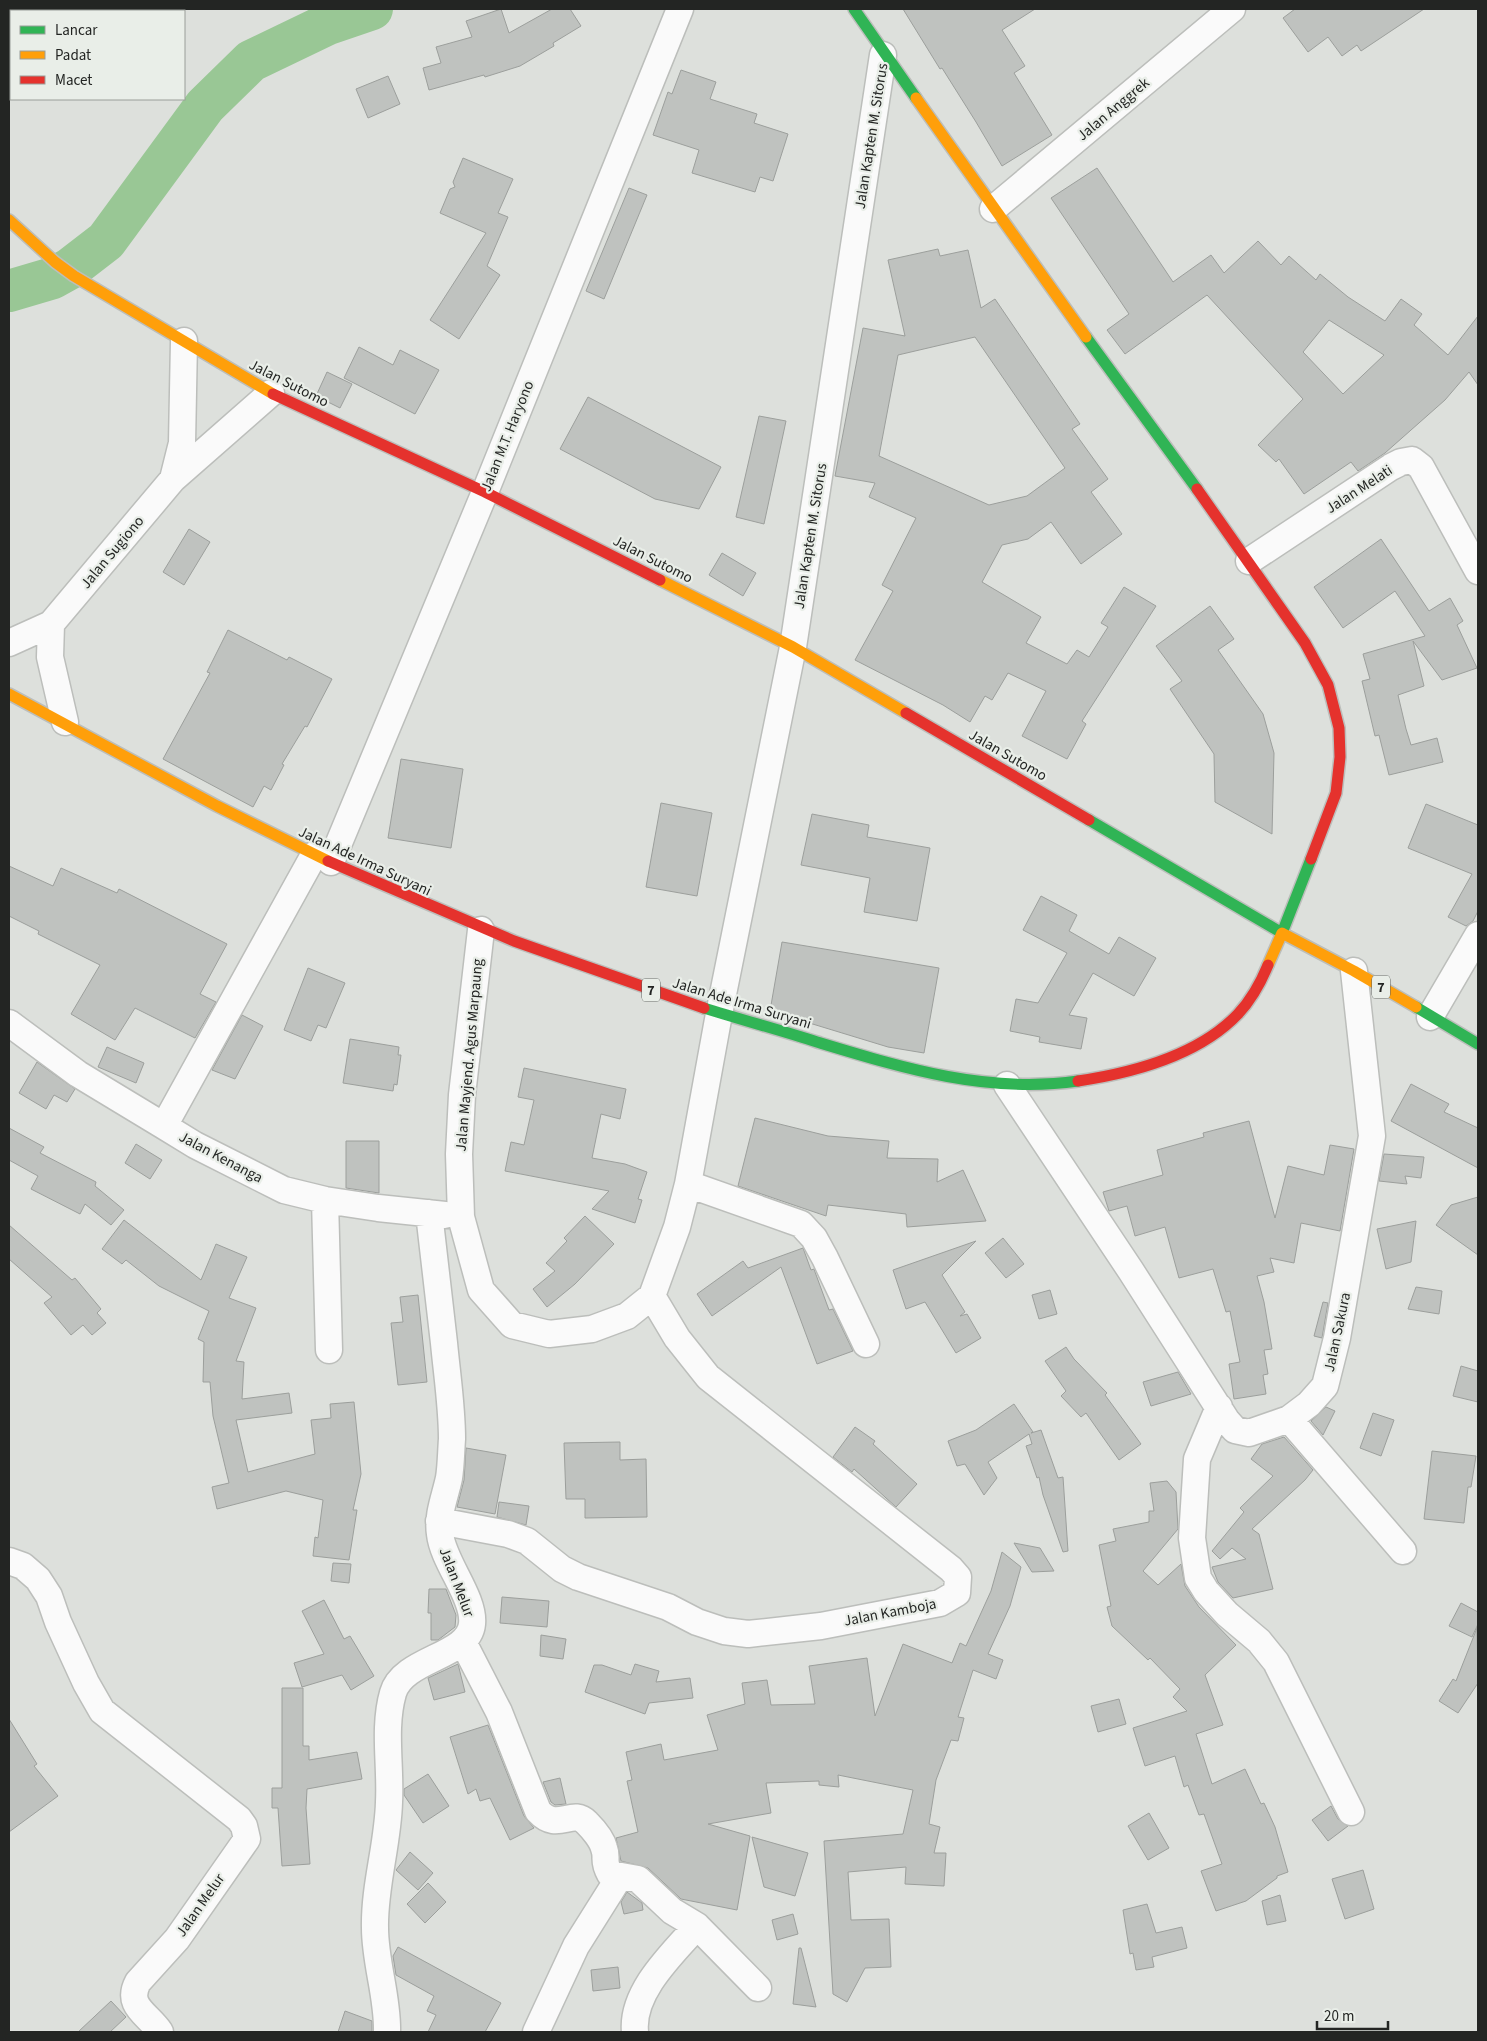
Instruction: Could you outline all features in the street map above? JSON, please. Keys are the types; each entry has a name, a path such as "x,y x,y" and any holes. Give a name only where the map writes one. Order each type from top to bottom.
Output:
{"main road":[{"name":"Jalan Ade Irma Suryani","path":"9,694 65,722 157,775 323,859 481,930 719,1014 907,1067 970,1081 1007,1086 1065,1083 1100,1077 1169,1056 1202,1041 1227,1024 1248,1005 1282,933 1336,793 1340,756 1338,728 1328,685 1306,643 993,209 884,55 854,9"},
{"name":"Jalan Sutomo","path":"11,223 74,276 271,393 485,492 794,646 1282,933"},
{"name":"7","path":"1282,933 1354,971 1478,1044"}],"street":[{"name":"Jalan M.T. Haryono","path":"164,1126 323,859 485,492 680,9"},
{"name":"Jalan Anggrek","path":"993,209 1232,9"},
{"name":"Jalan Kapten M. Sitorus","path":"719,1014 794,646 884,55"},
{"name":"Jalan Sugiono","path":"173,479 182,444 184,341"},
{"name":"Jalan Sugiono","path":"9,643 51,624 173,479 271,393"},
{"name":"Jalan Melati","path":"1248,561 1391,467 1401,462 1412,460 1421,467 1478,571"},
{"path":"51,624 50,658 65,722"},
{"name":"Jalan Mayjend. Agus Marpaung","path":"481,930 462,1095 459,1154 461,1217 481,1290 512,1325 550,1334 592,1329 627,1316 652,1296"},
{"path":"1430,1017 1478,934"},
{"name":"Jalan Sakura","path":"1007,1086 1235,1430 1249,1433 1289,1419 1310,1404 1325,1386 1337,1338 1372,1136 1354,971"},
{"path":"652,1296 677,1227 688,1184 719,1014"},
{"name":"Jalan Kenanga","path":"9,1023 78,1074 195,1145 284,1190 325,1200 461,1217"},
{"path":"688,1184 801,1224 814,1238 825,1258 866,1344"},
{"path":"325,1200 329,1350"},
{"name":"Jalan Melur","path":"429,1213 452,1439 449,1476 439,1521 445,1556 460,1584 472,1619 469,1634 463,1642"},
{"name":"Jalan Kamboja","path":"439,1521 508,1534 527,1541 562,1569 578,1577 668,1608 724,1631 748,1634 821,1626 940,1602 958,1593 958,1577 952,1569 708,1376 677,1338 652,1296"},
{"path":"1219,1407 1197,1458 1192,1538 1198,1578 1206,1591 1228,1614 1259,1641 1276,1662 1351,1812"},
{"path":"1289,1419 1403,1551"},
{"name":"Jalan Melur","path":"9,1561 23,1566 38,1579 49,1596 58,1622 102,1711 239,1818 247,1833 247,1839 177,1939 138,1982 134,1990 136,2004 160,2032"},
{"path":"387,2032 375,1929 379,1877 390,1803 388,1752 390,1705 394,1689 405,1676 420,1665 463,1642 499,1712 538,1811 545,1818 556,1822 576,1817 586,1822 605,1849 604,1863 610,1874 638,1880 672,1911 697,1926 758,1988"},
{"path":"536,2032 576,1946 620,1876"},
{"path":"635,2032 634,2021 645,1992 663,1965 697,1926"}],"building":[{"path":"501,9 509,33 552,9 570,9 581,26 553,43 554,46 520,66 485,77 484,75 429,90 423,68 441,63 436,47 472,37 466,21"},
{"path":"903,9 1035,9 1002,30 1025,66 1014,73 1052,135 1002,166 942,68 940,69"},
{"path":"1295,9 1424,9 1361,51 1357,45 1342,56 1328,37 1308,52 1283,18"},
{"path":"681,70 716,82 710,99 757,114 754,123 788,134 773,181 760,177 755,192 692,173 699,150 653,135 668,92 672,94"},
{"path":"388,76 400,104 368,118 356,89"},
{"path":"463,158 513,179 498,213 508,217 487,266 500,275 459,339 430,320 486,233 440,213 450,189 455,187 453,182"},
{"path":"1097,168 1173,282 1211,255 1224,273 1258,241 1281,265 1289,256 1316,280 1320,274 1348,297 1385,321 1401,299 1422,314 1414,325 1448,355 1478,316 1478,385 1469,372 1445,400 1385,453 1358,471 1351,462 1304,494 1279,459 1276,462 1258,445 1303,399 1207,295 1125,354 1107,330 1129,314 1051,198","holes":["1329,320 1384,355 1343,394 1303,352"]},
{"path":"629,188 647,195 604,299 586,291"},
{"path":"938,249 940,256 968,250 981,308 995,299 1080,424 1072,429 1108,479 1091,492 1122,534 1081,564 1051,522 1028,539 1002,545 982,582 1041,617 1026,643 1067,664 1077,650 1089,657 1108,627 1101,623 1124,587 1156,606 1082,721 1086,724 1067,759 1022,736 1046,691 1008,673 992,700 985,696 970,722 943,705 855,660 893,591 882,585 916,518 869,497 875,483 835,476 863,328 905,336 888,260","holes":["975,337 1065,468 1027,496 989,505 879,456 898,355"]},
{"path":"359,347 393,365 400,350 439,370 415,414 344,378"},
{"path":"327,372 352,384 340,408 316,396"},
{"path":"588,397 721,467 699,509 655,499 560,449"},
{"path":"759,416 786,421 764,524 736,517"},
{"path":"189,529 210,542 184,585 163,572"},
{"path":"1381,539 1429,611 1450,598 1463,621 1457,625 1477,668 1442,680 1413,641 1424,686 1398,695 1406,729 1411,745 1437,738 1443,762 1389,775 1379,735 1375,736 1362,681 1370,679 1363,654 1425,636 1395,591 1343,628 1314,587"},
{"path":"722,553 756,573 743,596 709,575"},
{"path":"1210,606 1234,639 1218,650 1263,714 1274,753 1272,834 1215,802 1214,754 1170,689 1182,681 1156,646"},
{"path":"228,630 287,660 289,657 332,679 307,727 305,726 282,764 284,765 271,790 264,786 253,807 163,759 210,673 207,672"},
{"path":"401,759 463,769 451,848 388,838"},
{"path":"661,803 712,813 697,896 646,887"},
{"path":"1426,804 1478,825 1478,911 1473,921 1466,926 1448,917 1472,874 1408,848"},
{"path":"812,814 869,825 867,837 930,848 917,921 864,912 870,878 801,865"},
{"path":"9,866 53,886 61,868 117,893 119,889 227,944 200,994 216,1002 195,1038 135,1008 115,1040 71,1014 100,965 38,934 39,931 9,916"},
{"path":"1041,896 1077,915 1069,931 1109,954 1119,937 1156,958 1134,996 1093,973 1069,1015 1087,1018 1081,1049 1039,1042 1040,1037 1010,1031 1016,999 1038,1003 1067,953 1023,930"},
{"path":"782,942 939,968 924,1053 888,1047 770,1011"},
{"path":"308,968 345,983 326,1028 318,1025 311,1041 284,1030"},
{"path":"242,1015 263,1026 235,1079 212,1070"},
{"path":"350,1039 399,1047 398,1055 401,1055 397,1085 394,1084 393,1091 343,1083"},
{"path":"107,1047 144,1063 136,1083 98,1067"},
{"path":"37,1062 75,1089 67,1102 54,1095 46,1109 19,1093"},
{"path":"524,1068 626,1089 620,1119 601,1114 592,1158 625,1164 647,1172 638,1199 642,1200 635,1223 592,1209 609,1191 505,1171 511,1142 524,1145 534,1100 518,1097"},
{"path":"1411,1084 1449,1104 1444,1112 1478,1128 1478,1168 1391,1121"},
{"path":"755,1118 828,1136 889,1141 887,1158 938,1159 937,1182 963,1170 986,1221 907,1227 906,1214 828,1205 826,1216 738,1186"},
{"path":"1249,1121 1275,1218 1288,1166 1324,1175 1330,1145 1354,1149 1340,1231 1301,1223 1294,1263 1270,1258 1274,1272 1257,1276 1264,1302 1272,1349 1264,1350 1268,1374 1263,1375 1266,1394 1234,1399 1229,1364 1240,1362 1230,1311 1226,1312 1213,1269 1179,1278 1165,1227 1135,1236 1127,1206 1109,1211 1103,1192 1163,1175 1157,1150 1204,1137 1203,1133"},
{"path":"9,1128 44,1147 40,1153 96,1182 95,1186 124,1210 111,1225 85,1204 80,1214 31,1189 38,1176 9,1160"},
{"path":"346,1141 379,1141 379,1193 346,1188"},
{"path":"136,1144 162,1160 150,1179 125,1163"},
{"path":"1384,1154 1424,1157 1421,1178 1405,1176 1407,1184 1379,1181"},
{"path":"1478,1197 1478,1255 1436,1225 1451,1205"},
{"path":"585,1216 614,1244 575,1284 547,1307 533,1289 555,1271 546,1263 567,1241 564,1238"},
{"path":"124,1220 201,1280 216,1244 247,1257 229,1298 256,1308 236,1361 244,1362 242,1399 289,1393 292,1413 236,1420 248,1472 315,1454 311,1420 331,1418 330,1404 354,1402 361,1474 353,1510 357,1510 349,1560 313,1556 315,1537 318,1538 323,1500 286,1491 217,1509 212,1487 229,1483 213,1416 210,1382 203,1382 204,1342 198,1339 209,1311 159,1286 126,1260 122,1264 102,1249"},
{"path":"1416,1221 1411,1262 1386,1269 1377,1229"},
{"path":"9,1225 72,1280 75,1278 101,1309 97,1313 106,1323 92,1335 83,1325 71,1335 44,1303 52,1297 9,1259"},
{"path":"1003,1238 1024,1264 1006,1278 985,1253"},
{"path":"976,1241 942,1275 965,1312 960,1316 967,1314 981,1338 956,1353 925,1302 906,1309 893,1270"},
{"path":"803,1248 811,1270 814,1269 829,1310 833,1309 853,1351 817,1364 781,1267 712,1316 697,1294 743,1261 748,1268"},
{"path":"1416,1287 1442,1291 1439,1314 1408,1309"},
{"path":"1050,1290 1057,1314 1039,1319 1032,1295"},
{"path":"418,1295 427,1382 398,1385 391,1323 403,1322 400,1297"},
{"path":"1323,1302 1328,1303 1322,1338 1314,1336"},
{"path":"1066,1347 1074,1359 1107,1393 1105,1395 1141,1444 1119,1460 1086,1413 1081,1417 1061,1396 1066,1391 1045,1361"},
{"path":"1461,1366 1478,1371 1478,1402 1453,1396"},
{"path":"1178,1372 1191,1394 1151,1406 1143,1382"},
{"path":"1014,1404 1033,1432 1031,1433 1041,1430 1058,1478 1063,1477 1068,1551 1063,1552 1043,1495 1039,1477 1037,1478 1026,1446 1032,1444 1029,1434 988,1462 997,1478 984,1495 965,1464 957,1466 948,1441 976,1430"},
{"path":"1326,1407 1335,1411 1323,1435 1311,1421"},
{"path":"1373,1413 1394,1420 1381,1456 1360,1448"},
{"path":"855,1427 875,1441 873,1444 917,1484 896,1507 854,1469 852,1472 833,1457"},
{"path":"1284,1437 1313,1470 1305,1480 1252,1529 1259,1534 1273,1589 1233,1598 1218,1582 1212,1567 1246,1559 1232,1548 1220,1559 1212,1551 1244,1512 1240,1508 1273,1476 1251,1459 1262,1444"},
{"path":"620,1442 620,1460 646,1459 647,1517 585,1518 585,1499 566,1499 564,1443"},
{"path":"466,1448 506,1455 495,1514 457,1507 464,1480"},
{"path":"1432,1451 1476,1456 1471,1487 1468,1487 1464,1523 1424,1519"},
{"path":"1167,1481 1176,1492 1178,1529 1143,1571 1158,1585 1181,1564 1185,1586 1199,1607 1236,1645 1205,1675 1223,1725 1196,1734 1212,1784 1245,1769 1261,1804 1264,1803 1275,1827 1288,1872 1277,1876 1277,1878 1246,1901 1216,1911 1201,1871 1222,1864 1204,1814 1199,1815 1188,1785 1184,1787 1175,1756 1145,1766 1133,1728 1187,1711 1173,1697 1180,1689 1150,1658 1148,1660 1112,1626 1107,1607 1111,1606 1099,1545 1116,1541 1113,1529 1149,1522 1149,1511 1154,1511 1150,1483"},
{"path":"499,1502 529,1506 526,1525 497,1517"},
{"path":"1014,1543 1040,1548 1054,1571 1032,1572"},
{"path":"1002,1552 1021,1567 1010,1606 988,1654 1003,1660 996,1679 973,1670 958,1717 964,1718 958,1741 951,1740 936,1780 929,1824 940,1827 934,1853 946,1853 944,1886 905,1884 906,1867 848,1872 851,1920 889,1919 891,1967 865,1968 847,2002 833,1994 824,1841 903,1834 913,1790 838,1775 839,1787 819,1785 819,1781 766,1783 771,1813 708,1824 750,1836 737,1910 681,1899 648,1868 621,1861 616,1838 638,1832 627,1781 632,1780 626,1752 661,1744 664,1760 718,1750 707,1715 745,1704 742,1683 767,1680 771,1705 815,1704 809,1666 867,1658 875,1716 903,1644 952,1663 960,1643 966,1646 991,1591"},
{"path":"333,1563 351,1564 349,1583 331,1581"},
{"path":"429,1589 446,1589 456,1615 455,1627 438,1640 431,1640 431,1613 428,1613"},
{"path":"502,1597 549,1601 547,1627 500,1623"},
{"path":"324,1600 344,1639 350,1636 374,1676 351,1690 342,1675 302,1687 294,1663 324,1654 302,1611"},
{"path":"1461,1603 1478,1612 1478,1624 1472,1637 1449,1626"},
{"path":"1477,1628 1478,1683 1458,1713 1439,1701 1453,1679 1456,1681"},
{"path":"541,1635 566,1639 563,1659 540,1656"},
{"path":"458,1664 465,1692 434,1700 428,1678"},
{"path":"635,1664 659,1671 656,1682 690,1678 693,1698 649,1703 645,1714 585,1692 594,1665 602,1665 631,1675"},
{"path":"282,1688 303,1688 303,1746 309,1746 309,1760 357,1752 362,1779 307,1789 306,1808 310,1864 282,1866 278,1808 272,1808 272,1788 282,1788"},
{"path":"1119,1699 1126,1724 1098,1732 1091,1706"},
{"path":"9,1719 37,1764 34,1766 58,1796 9,1832"},
{"path":"488,1725 524,1816 534,1828 510,1840 490,1798 480,1801 476,1789 468,1794 450,1737"},
{"path":"428,1774 449,1806 423,1823 404,1795 404,1789"},
{"path":"560,1778 566,1804 555,1805 551,1802 543,1782"},
{"path":"1331,1806 1338,1819 1348,1826 1328,1841 1312,1820"},
{"path":"1149,1813 1169,1848 1148,1860 1128,1826"},
{"path":"752,1837 808,1853 795,1896 764,1887"},
{"path":"410,1852 433,1873 418,1890 396,1870"},
{"path":"1363,1870 1374,1909 1345,1919 1332,1879"},
{"path":"428,1883 446,1902 425,1923 407,1904"},
{"path":"627,1892 642,1903 643,1910 624,1914 621,1902"},
{"path":"1280,1895 1286,1921 1267,1925 1262,1901"},
{"path":"1147,1904 1156,1933 1182,1927 1187,1948 1152,1957 1154,1967 1136,1970 1133,1953 1130,1954 1123,1910"},
{"path":"793,1914 798,1934 777,1940 772,1920"},
{"path":"398,1947 501,2003 485,2032 428,2032 436,2015 427,2011 434,1996 396,1975 393,1956"},
{"path":"799,1948 801,1948 816,2007 793,2004"},
{"path":"618,1967 620,1988 593,1991 591,1970"},
{"path":"111,2001 126,2017 110,2032 78,2032"},
{"path":"345,2011 372,2021 372,2032 338,2032"}],"waterway":[{"path":"9,291 53,278 71,268 106,241 205,106 251,61 328,24 372,9"}],"traffic: fast":[{"path":"854,9 916,98"},
{"path":"1086,337 1197,489"},
{"path":"1089,820 1282,933 1311,859"},
{"path":"1416,1007 1478,1044"},
{"path":"704,1008 881,1061 946,1076 1011,1084 1078,1081"}],"traffic: slow":[{"path":"916,98 1086,337"},
{"path":"9,220 55,262 74,276 273,394"},
{"path":"660,580 793,647 906,713"},
{"path":"9,694 217,806 328,861"},
{"path":"1268,965 1282,933 1354,971 1416,1007"}],"traffic: jam":[{"path":"273,394 485,492 660,580"},
{"path":"1197,489 1305,643 1328,685 1339,728 1340,757 1336,793 1311,859"},
{"path":"906,713 1089,820"},
{"path":"328,861 514,941 704,1008"},
{"path":"1078,1081 1099,1078 1142,1067 1164,1060 1204,1041 1243,1009 1255,991 1268,965"}]}
